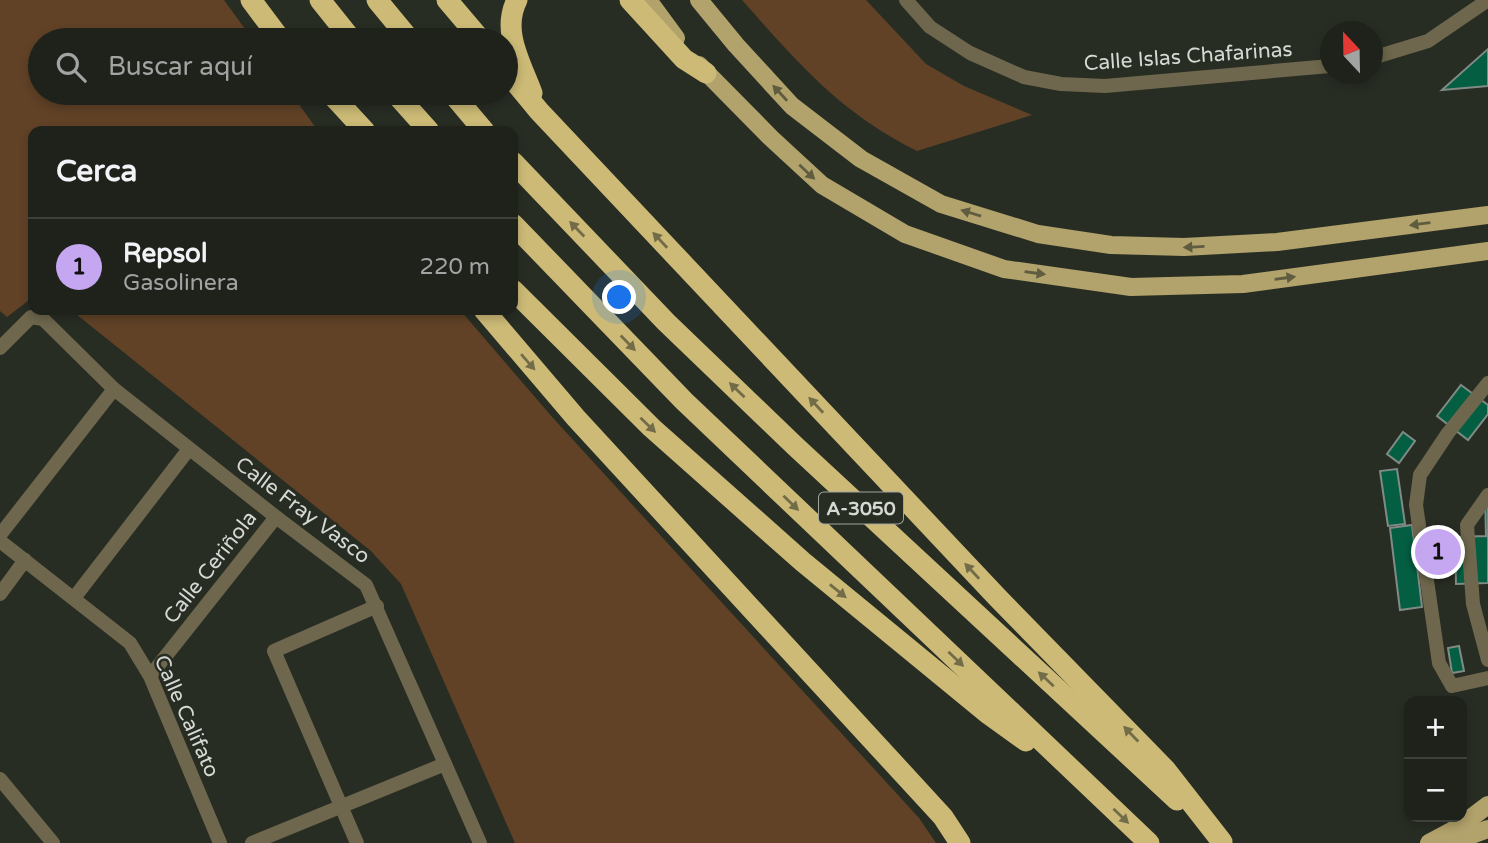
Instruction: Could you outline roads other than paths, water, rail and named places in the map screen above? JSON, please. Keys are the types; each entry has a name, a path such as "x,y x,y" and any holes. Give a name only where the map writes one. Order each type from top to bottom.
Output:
{"highway":[{"path":"251,0 272,28"},
{"path":"320,0 342,28"},
{"path":"377,0 400,28"},
{"path":"447,0 471,28"},
{"path":"511,28 512,11 517,0"},
{"path":"630,0 684,59 706,73"},
{"path":"518,56 539,111"},
{"path":"518,86 997,597 1165,769 1222,842"},
{"path":"326,105 340,126"},
{"path":"341,105 360,126"},
{"path":"406,105 425,126"},
{"path":"462,105 480,126"},
{"name":"A-3050","path":"518,167 666,322 794,446 1222,842"},
{"name":"A-3050","path":"518,229 684,401 1149,843"},
{"path":"518,295 652,428 803,562 987,713 1087,784"},
{"path":"488,315 576,418 943,817 960,843"}],"main road":[{"path":"648,0 706,73 822,185 905,234 1004,269 1131,286 1243,284 1488,251"},
{"path":"699,0 792,106 861,159 941,204 1038,234 1111,245 1184,247 1277,242 1488,215"},
{"path":"1430,843 1459,827 1488,806"},
{"path":"1450,843 1488,829"}],"street":[{"name":"Calle Islas Chafarinas","path":"906,0 930,27 970,53 1024,77 1061,84 1105,86 1320,67"},
{"path":"1383,55 1428,41 1488,0"},
{"name":"Calle Fray Vasco","path":"0,348 31,317 43,319 114,389 366,584 480,843"},
{"path":"1488,383 1448,433 1420,475 1416,505 1439,663 1452,686 1488,678"},
{"path":"0,535 114,389"},
{"path":"74,598 190,449"},
{"path":"1488,495 1466,525 1473,604 1488,660"},
{"name":"Calle Ceriñola","path":"150,676 276,517"},
{"name":"Calle Califato","path":"0,541 130,643 150,676 220,843"},
{"path":"0,594 25,560"},
{"path":"357,843 274,651 377,606"},
{"path":"252,843 445,764"},
{"path":"0,779 53,843"}],"place":[{"name":"Repsol","path":"1438,552"}]}
